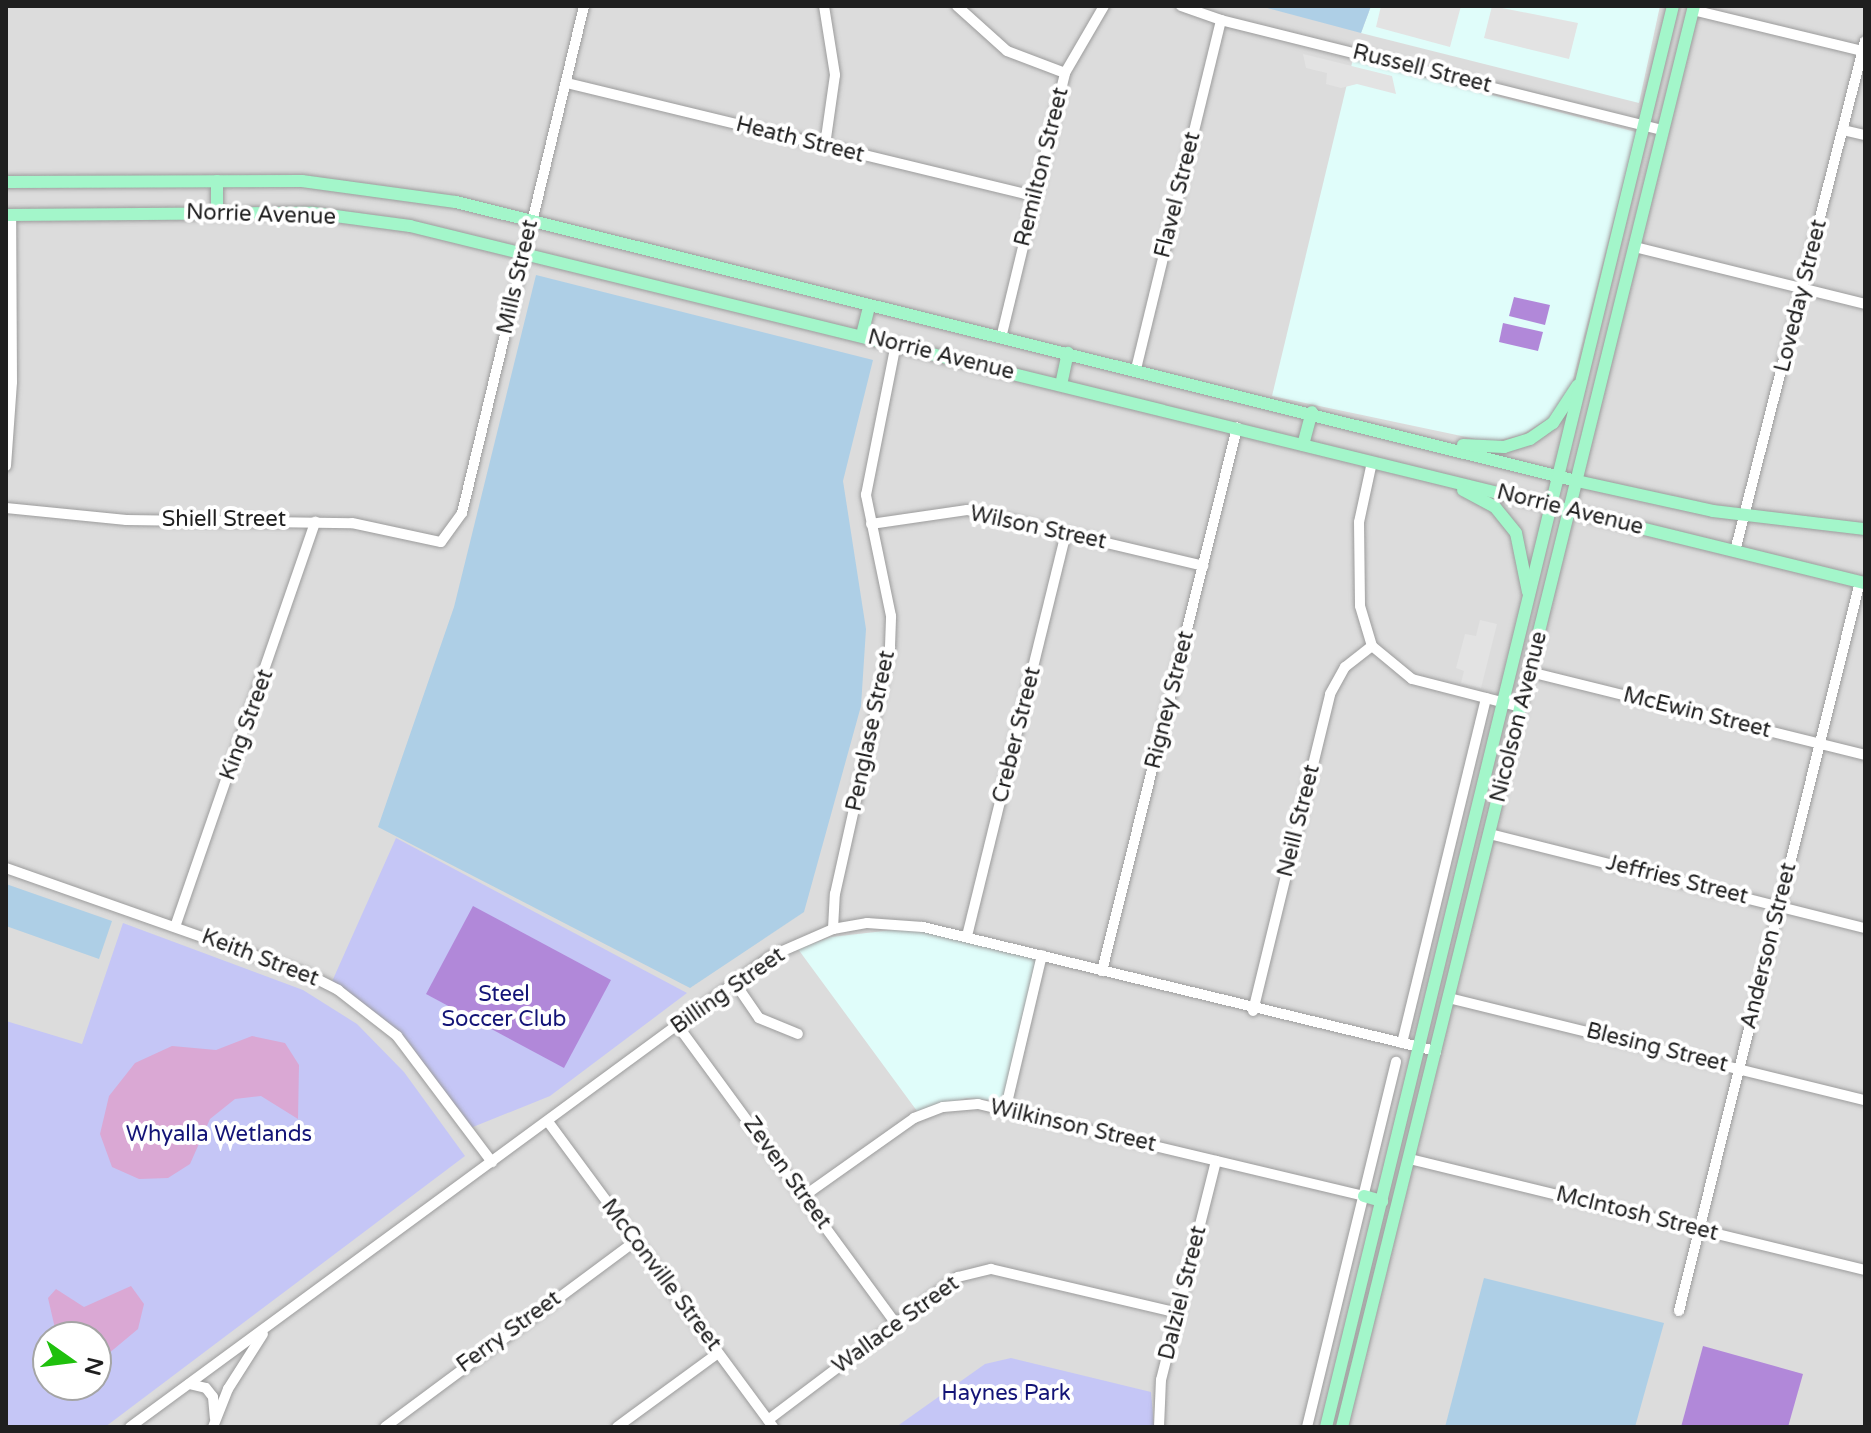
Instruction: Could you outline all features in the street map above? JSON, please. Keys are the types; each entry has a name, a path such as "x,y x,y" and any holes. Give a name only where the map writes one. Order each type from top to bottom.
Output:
{"main road":[{"name":"Nicolson Avenue","path":"1326,1427 1554,506 1673,6"},
{"name":"Nicolson Avenue","path":"1342,1427 1693,8"},
{"path":"217,181 217,212"},
{"name":"Norrie Avenue","path":"6,182 302,181 390,191 530,221 1136,369 1577,481 1713,511 1865,529"},
{"name":"Norrie Avenue","path":"8,215 313,213 396,224 896,343 1862,582"},
{"path":"862,335 869,306"},
{"path":"1061,385 1068,353"},
{"path":"1435,444 1504,447 1530,439 1553,423 1587,368"},
{"path":"1303,445 1312,412"},
{"path":"1431,476 1495,507 1516,533 1528,579 1527,611"},
{"path":"1364,1196 1382,1201"},
{"path":"1360,1294 1374,1298"}],"street":[{"name":"Mills Street","path":"441,542 462,513 584,6"},
{"path":"824,6 835,75 825,145"},
{"path":"957,6 1007,51 1065,73"},
{"name":"Remilton Street","path":"1001,338 1065,73 1104,6"},
{"name":"Russell Street","path":"1181,6 1221,20 1663,130"},
{"path":"1693,8 1864,46"},
{"name":"Flavel Street","path":"1136,369 1221,20"},
{"name":"Loveday Street","path":"1735,551 1748,514 1864,46"},
{"name":"Heath Street","path":"567,83 1034,196"},
{"path":"1843,130 1865,135"},
{"path":"6,466 12,382 8,215"},
{"path":"1635,247 1865,304"},
{"name":"Penglase Street","path":"833,929 835,894 890,647 891,616 866,495 868,465 896,343"},
{"name":"Rigney Street","path":"1102,971 1237,428"},
{"path":"1372,462 1359,536 1360,606 1372,646 1412,679 1521,707"},
{"name":"Shiell Street","path":"6,508 126,520 352,523 441,542"},
{"name":"Wilson Street","path":"871,524 967,510 1203,566"},
{"name":"King Street","path":"175,927 315,522"},
{"name":"Creber Street","path":"967,936 1066,533"},
{"name":"Anderson Street","path":"1679,1311 1862,582"},
{"name":"Neill Street","path":"1253,1011 1330,694 1345,667 1372,646"},
{"name":"McEwin Street","path":"1530,672 1865,755"},
{"name":"Nicolson Avenue","path":"1402,1043 1486,698"},
{"name":"Jeffries Street","path":"1490,834 1865,928"},
{"name":"Keith Street","path":"6,868 309,975 364,1007 422,1065 492,1162"},
{"name":"Billing Street","path":"130,1427 549,1123 771,956 833,929 888,923 967,936 1253,1011 1436,1051"},
{"path":"1006,1107 1042,955"},
{"path":"735,983 759,1018 798,1034"},
{"name":"Blesing Street","path":"1449,998 1865,1100"},
{"name":"Zeven Street","path":"678,1026 895,1322"},
{"path":"1307,1427 1396,1062"},
{"name":"Wilkinson Street","path":"804,1196 914,1118 943,1107 1006,1107 1364,1196"},
{"name":"McConville Street","path":"549,1123 770,1424"},
{"name":"McIntosh Street","path":"1410,1159 1865,1270"},
{"name":"Dalziel Street","path":"1159,1427 1161,1380 1216,1161"},
{"name":"Ferry Street","path":"385,1427 635,1241"},
{"name":"Wallace Street","path":"770,1424 895,1322 958,1277 991,1269 1178,1313"},
{"path":"214,1424 244,1360 271,1324"},
{"path":"617,1427 718,1353"},
{"path":"189,1384 206,1388 213,1397 214,1424"}],"shaded area":[{"path":"6,6 1865,6 1865,1427 6,1427"},
{"path":"1260,6 1371,6 1361,33"},
{"path":"1371,6 1660,6 1639,103 1361,33"},
{"path":"1381,6 1461,6 1450,47 1376,27"},
{"path":"1492,6 1578,23 1569,59 1484,38"},
{"path":"1303,54 1392,76 1396,94 1357,84 1341,88 1326,84 1327,73 1306,68"},
{"path":"1353,59 1636,132 1570,391 1549,418 1521,435 1490,442 1272,396"},
{"path":"536,275 873,360 843,481 866,629 861,706 804,912 690,988 378,827 454,607"},
{"path":"1480,620 1497,624 1481,688 1461,683 1464,671 1456,668 1465,634 1476,636"},
{"path":"6,884 112,921 99,959 6,926"},
{"path":"893,930 923,931 1038,955 1003,1101 967,1098 917,1111 798,949 831,937"},
{"path":"252,1036 285,1043 299,1065 298,1119 261,1096 235,1099 210,1119 190,1164 168,1178 139,1179 112,1167 100,1134 109,1096 135,1063 172,1046 216,1050"},
{"path":"1484,1278 1664,1323 1635,1427 1445,1427"},
{"path":"131,1286 144,1304 138,1329 112,1351 112,1321 53,1321 48,1298 56,1289 84,1307"}],"green space":[{"path":"1514,297 1550,305 1545,325 1509,316"},
{"path":"1503,323 1543,332 1538,351 1499,342"},
{"name":"Steel Soccer Club","path":"396,838 687,993 550,1096 468,1129 408,1041 330,986"},
{"path":"473,906 611,980 564,1068 426,994"},
{"name":"Whyalla Wetlands","path":"123,923 303,990 357,1024 404,1072 465,1156 105,1427 6,1427 6,1021 82,1044"},
{"path":"1703,1346 1803,1374 1788,1427 1681,1427"},
{"name":"Haynes Park","path":"1011,1358 1151,1392 1154,1427 896,1427 985,1364"}]}
